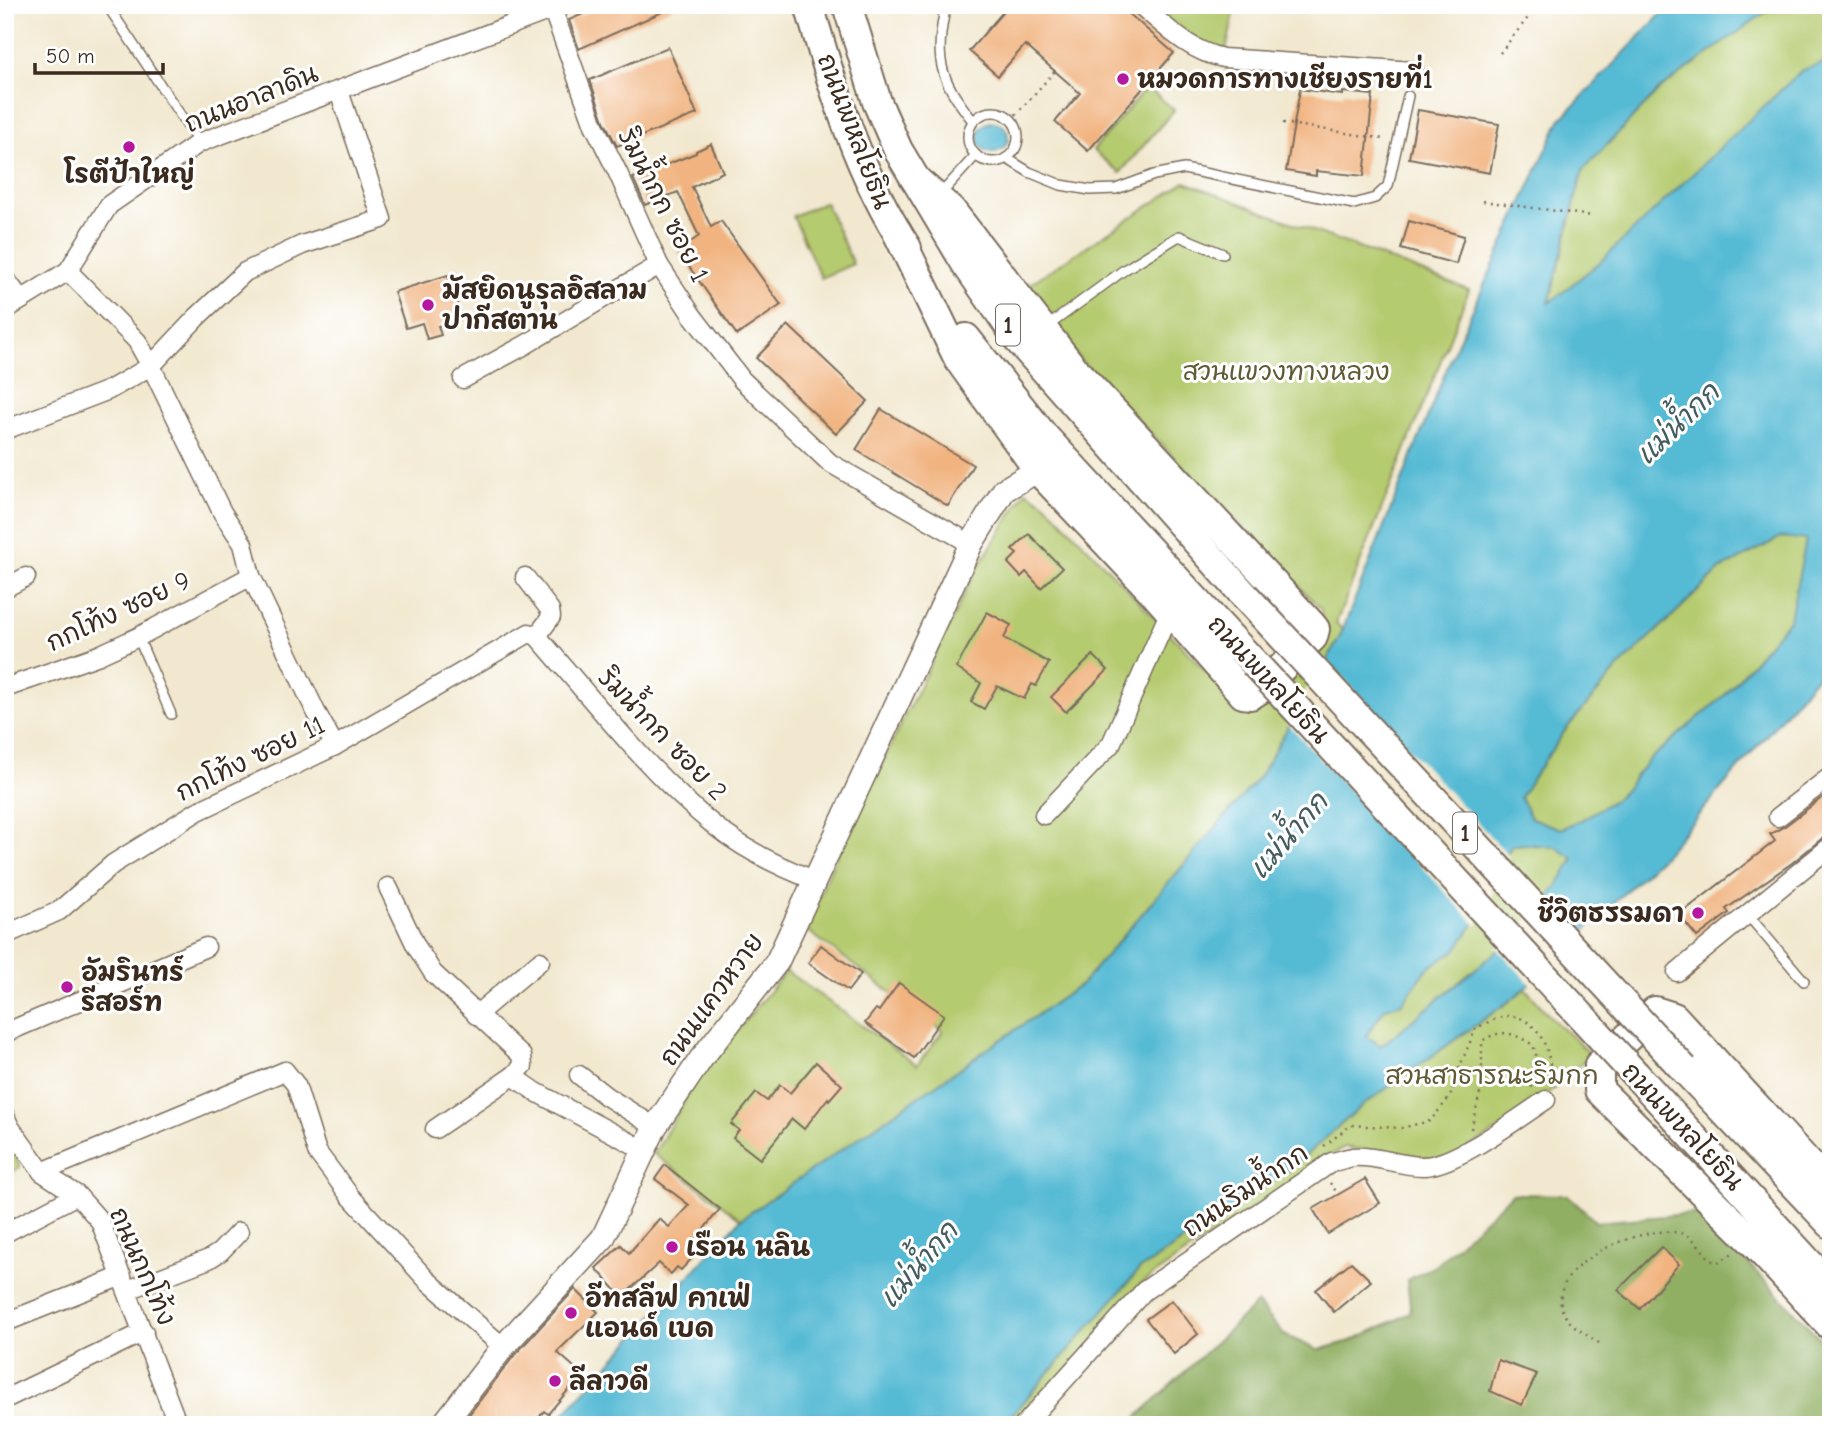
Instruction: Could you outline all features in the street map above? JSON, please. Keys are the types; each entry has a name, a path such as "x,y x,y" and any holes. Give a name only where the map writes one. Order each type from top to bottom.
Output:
{"main road":[{"name":"ถนนพหลโยธิน","path":"809,5 853,142 874,191 897,232 975,351 1043,435 1831,1287"},
{"name":"ถนนพหลโยธิน","path":"847,5 877,102 898,150 966,264 1020,342 1245,596 1831,1224"},
{"path":"897,232 959,360 1038,470 1170,611 1243,694 1251,695 1259,690 1313,637 1315,629 1073,368 951,209 915,179"},
{"path":"1825,1177 1674,1017 1655,1011 1599,1065 1600,1090 1752,1241 1831,1326"}],"street":[{"path":"1140,5 1187,45 1205,55 1414,71"},
{"name":"ถนนอาลาดิน","path":"5,310 68,271 109,205 199,143 555,7"},
{"name":"ริมน้ำกก ซอย 1","path":"555,7 594,125 659,265 692,315 742,380 830,463 971,544"},
{"path":"5,430 109,390 151,366 197,317 245,272 302,245 382,219 339,91"},
{"path":"463,379 659,265"},
{"path":"68,271 137,341 222,512 243,544 251,576 335,746"},
{"path":"5,278 21,300"},
{"name":"ถนนแควหวาย","path":"443,1425 503,1347 603,1238 655,1127 701,1059 777,962 971,544 1004,489 1038,470"},
{"name":"กกโท้ง ซอย 9","path":"5,688 99,655 251,576"},
{"path":"5,588 26,577"},
{"path":"524,577 550,610 551,617 530,636"},
{"path":"1044,815 1111,744 1170,611"},
{"name":"ริมน้ำกก ซอย 2","path":"530,636 653,769 717,828 776,865 814,880"},
{"name":"กกโท้ง ซอย 11","path":"5,935 59,911 113,864 198,811 335,746 530,636"},
{"path":"1778,817 1831,776"},
{"path":"1676,972 1831,846"},
{"path":"388,887 416,946 433,973 522,1056 523,1066 513,1076 435,1129"},
{"path":"5,1033 206,947"},
{"path":"476,1015 540,961"},
{"path":"42,1172 285,1071 296,1085 317,1152 350,1196 428,1280 503,1347"},
{"path":"579,1075 655,1127"},
{"path":"513,1076 536,1092 644,1150"},
{"name":"ถนนริมน้ำกก","path":"1024,1425 1144,1291 1332,1162 1352,1157 1426,1167 1446,1161 1546,1100"},
{"name":"ถนนกกโท้ง","path":"5,1116 10,1128 42,1172 77,1195 100,1221 178,1425"},
{"path":"5,1233 77,1195"},
{"path":"6,1322 209,1259 220,1252 239,1232"},
{"path":"5,1399 144,1332"}],"lane":[{"path":"107,5 199,143"},
{"path":"946,5 939,37 941,66 952,95 973,121"},
{"path":"1006,158 1029,172 1061,185 1090,190 1116,189 1154,175 1184,169 1354,204 1375,198 1388,186 1408,96"},
{"path":"988,113 1001,113 1011,120 1018,139 1016,147 1006,158 993,162 985,161 970,148 968,135 973,121 988,113"},
{"path":"937,198 976,155"},
{"path":"1043,329 1124,270 1179,236 1223,254"},
{"path":"138,637 172,714"},
{"path":"1747,914 1804,981"}],"path":[{"path":"1500,53 1538,5"},
{"path":"1011,120 1055,71"},
{"path":"1283,123 1398,141"},
{"path":"1483,201 1592,216"},
{"path":"1482,1123 1471,1129 1482,1085 1482,1041 1493,1034 1515,1033 1533,1045 1541,1071 1528,1094"},
{"path":"1599,1343 1581,1331 1564,1314 1559,1298 1574,1267 1642,1233 1663,1230 1694,1238 1714,1262 1721,1261 1752,1241"}],"green space":[{"path":"1149,5 1236,5 1226,50 1204,46"},
{"path":"1775,5 1831,5 1831,61 1802,71 1599,263 1549,304 1583,170 1660,89"},
{"path":"1147,87 1174,110 1120,173 1093,150"},
{"name":"สวนแขวงทางหลวง","path":"1185,182 1469,290 1336,623 1343,630 1260,776 1082,984 741,1219 654,1154 696,1081 786,971 917,1065 943,1031 805,929 832,866 976,570 1026,491 1045,503 1238,705 1267,698 1291,679 1317,649 1322,629 1321,609 1081,361 1025,287"},
{"path":"825,202 853,264 821,278 793,216"},
{"path":"1781,537 1807,539 1790,619 1726,694 1648,761 1619,797 1581,820 1560,829 1531,818 1519,797 1566,729 1618,668 1721,569"},
{"path":"1524,844 1556,847 1574,858 1558,885 1522,931 1381,1046 1366,1036 1385,1008 1402,1003 1428,968 1456,950 1485,908 1511,846"},
{"name":"สวนสาธารณะริมกก","path":"1525,988 1554,1021 1591,1054 1526,1114 1446,1161 1344,1147 1143,1282 1023,1425 1003,1425 1139,1270 1283,1175 1362,1106"},
{"path":"5,1125 20,1167 5,1176"},
{"path":"1512,1194 1567,1195 1596,1222 1700,1213 1831,1350 1831,1425 1129,1425 1257,1303 1284,1335 1318,1350 1351,1341 1411,1313 1407,1280 1435,1266"}],"water":[{"name":"แม่น้ำกก","path":"1670,5 1775,5 1660,89 1583,170 1549,303 1599,263 1802,70 1831,61 1831,660 1665,854 1515,997 1362,1106 1283,1175 1139,1270 1003,1425 554,1425 741,1219 1082,984 1260,776 1339,639 1453,353 1560,120","holes":["1781,537 1806,540 1790,619 1726,694 1648,761 1619,797 1561,829 1531,818 1520,797 1566,729 1618,668 1721,569","1524,844 1556,847 1574,859 1558,885 1522,931 1381,1046 1366,1036 1385,1008 1402,1003 1428,968 1456,950 1485,908 1497,869 1511,846"]},
{"path":"993,122 1004,126 1008,137 1004,148 993,152 982,148 978,137 982,126"}],"pier":[{"path":"1324,658 1509,856 1500,870 1488,910 1477,926 1287,723"},
{"path":"1546,895 1584,936 1532,986 1496,947 1520,928"}],"building":[{"path":"604,5 678,5 579,49 569,20"},
{"name":"หมวดการทางเชียงรายที่1","path":"1009,5 1119,5 1174,53 1088,151 1055,122 1080,93 1025,45 998,76 969,51"},
{"path":"668,47 697,114 617,146 604,121 590,80"},
{"path":"1300,89 1343,95 1343,92 1373,95 1364,176 1316,171 1316,176 1286,171"},
{"path":"1418,110 1499,124 1490,173 1409,158"},
{"path":"711,144 723,172 692,187 711,227 721,221 781,305 737,335 678,251 699,236 678,192 645,205 633,178 696,153"},
{"path":"1409,221 1464,236 1456,264 1401,249"},
{"name":"มัสยิดนูรุลอิสลาม ปากีสตาน","path":"448,275 462,319 438,326 441,335 427,339 422,323 406,328 394,292"},
{"path":"788,325 868,401 836,434 756,358"},
{"path":"881,409 973,465 948,506 856,450"},
{"path":"1029,534 1062,568 1041,588 1026,572 1021,577 1008,563 1017,554 1012,550"},
{"path":"987,612 1011,625 1004,638 1049,663 1036,686 1032,684 1024,699 997,686 984,709 971,702 981,683 956,668"},
{"path":"1093,655 1108,670 1066,712 1051,697"},
{"path":"1831,791 1831,835 1824,837 1726,909 1729,913 1697,937 1679,915 1775,841 1770,834 1785,826"},
{"path":"821,945 861,974 848,991 808,963"},
{"path":"899,983 944,1015 914,1058 865,1023 876,1009 879,1011"},
{"path":"816,1062 842,1085 804,1129 792,1119 760,1159 733,1138 739,1130 731,1124 756,1093 767,1101 780,1085 790,1093"},
{"path":"665,1165 720,1209 691,1245 698,1252 681,1270 677,1267 671,1274 659,1263 622,1297 596,1268 621,1245 629,1253 659,1219 669,1227 689,1205 655,1179"},
{"path":"1365,1179 1380,1203 1328,1234 1313,1209"},
{"path":"1661,1247 1679,1264 1640,1309 1618,1290"},
{"path":"1351,1262 1371,1281 1334,1312 1316,1290"},
{"name":"ลีลาวดี","path":"575,1289 598,1312 557,1352 582,1374 548,1414 544,1411 532,1425 461,1425 514,1356"},
{"path":"1172,1300 1198,1334 1174,1354 1146,1319"},
{"path":"1498,1360 1537,1374 1522,1405 1490,1391"}],"place":[{"name":"หมวดการทางเชียงรายที่1","path":"1123,79"},
{"name":"โรตีป้าใหญ่","path":"129,147"},
{"name":"มัสยิดนูรุลอิสลาม ปากีสตาน","path":"428,305"},
{"name":"ชีวิตธรรมดา","path":"1698,913"},
{"name":"อัมรินทร์ รีสอร์ท","path":"67,987"},
{"name":"เรือน นลิน","path":"672,1247"},
{"name":"อีทสลีฟ คาเฟ่ แอนด์ เบด","path":"571,1313"},
{"name":"ลีลาวดี","path":"555,1381"}]}
